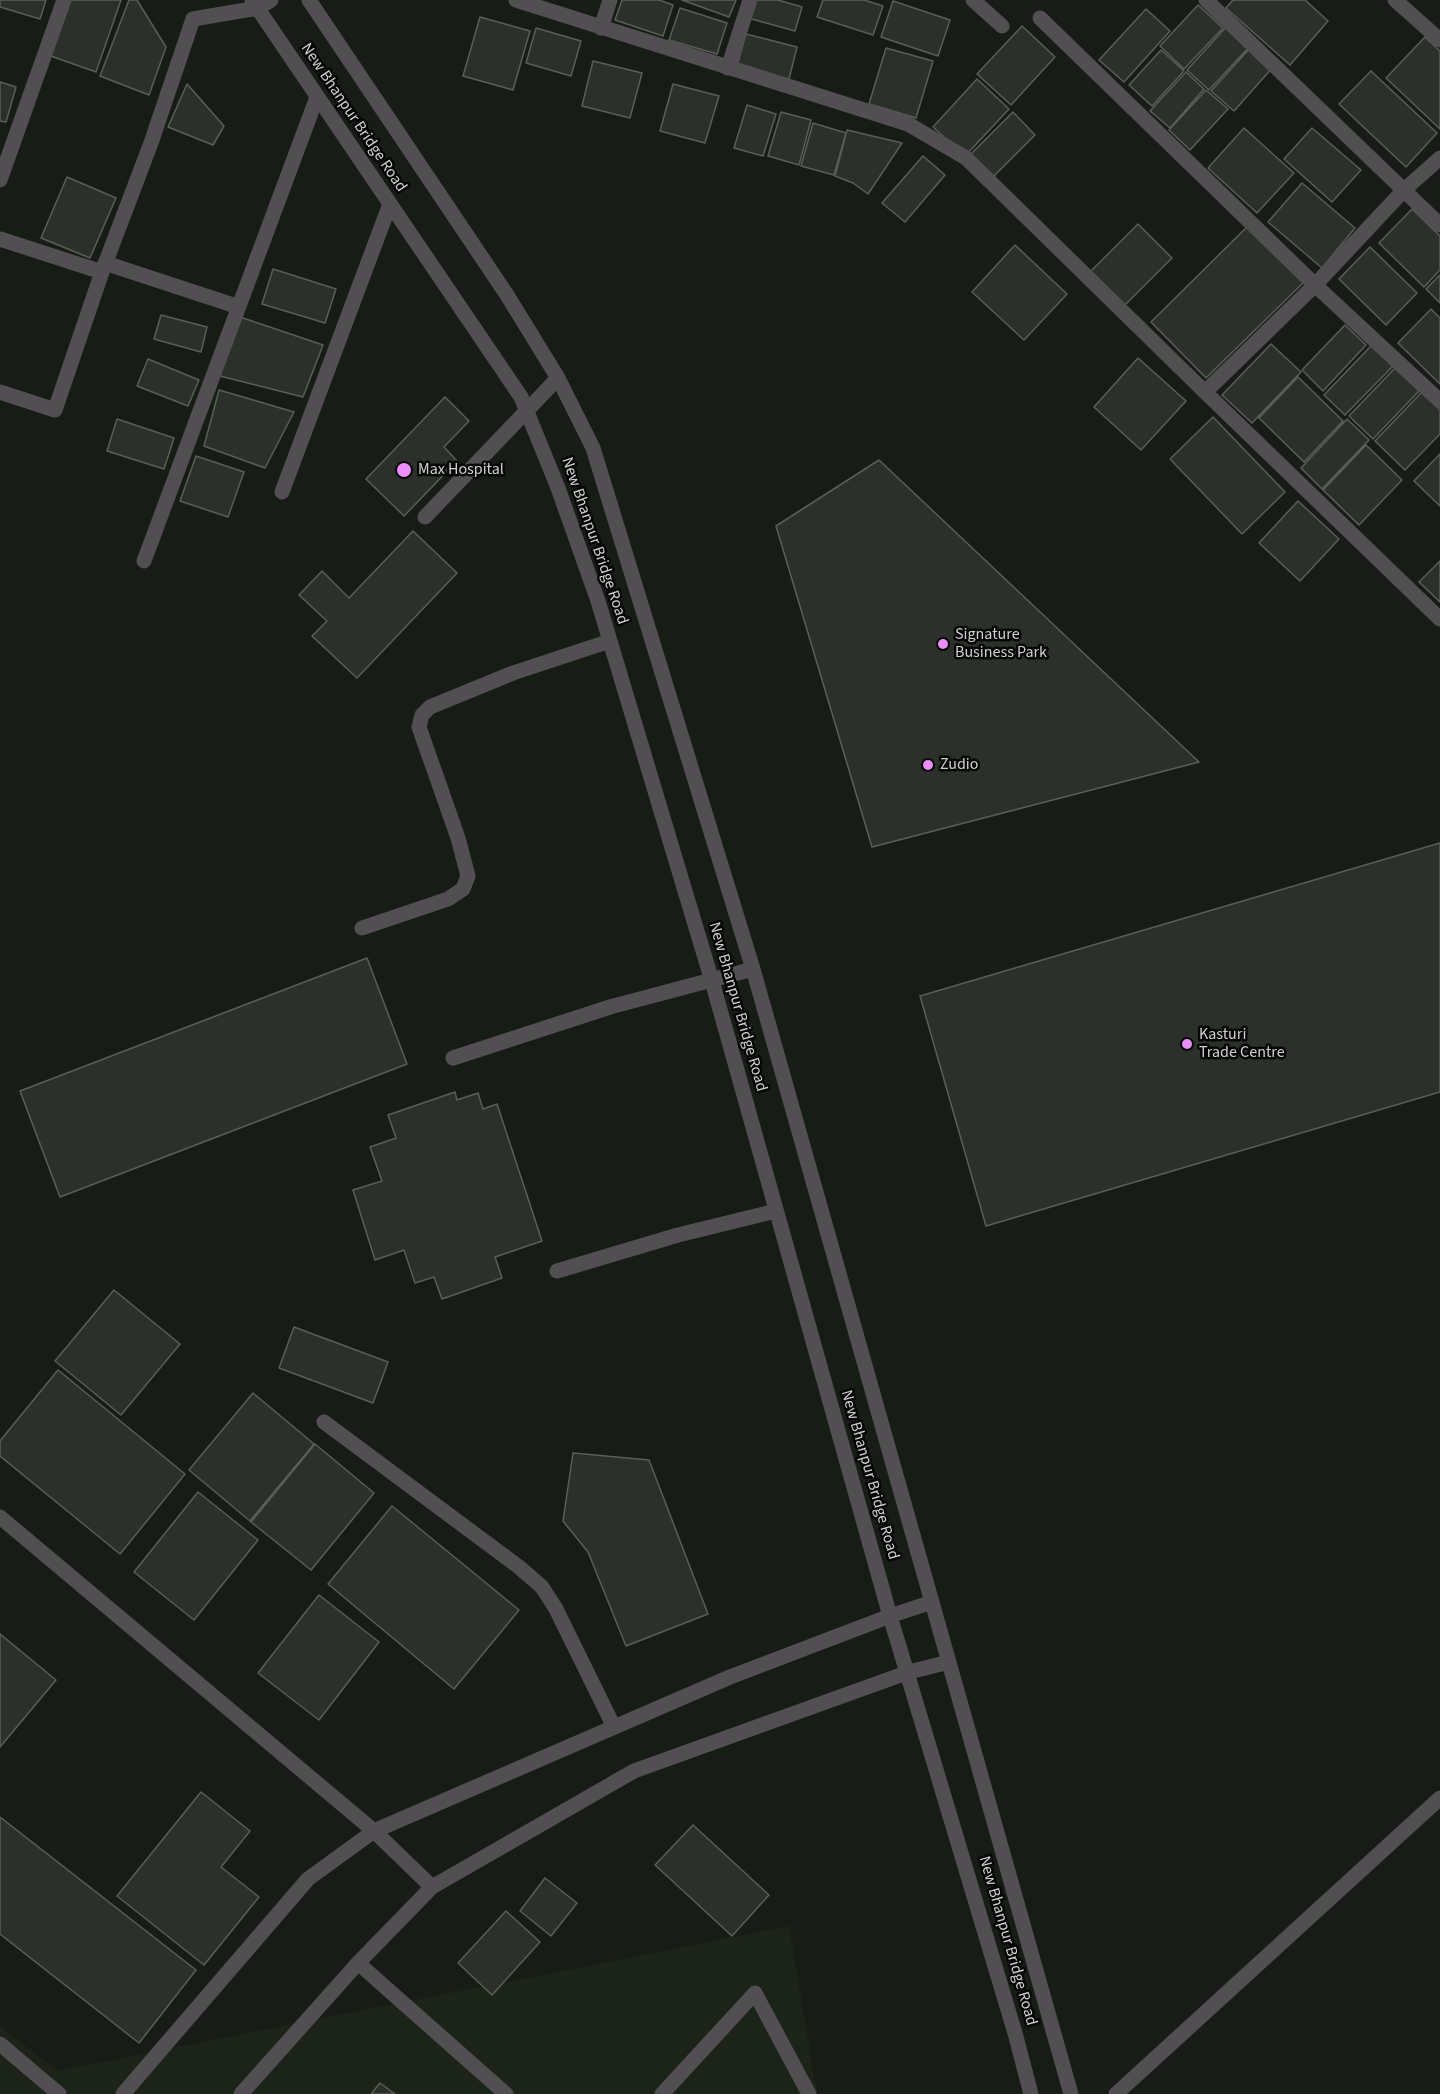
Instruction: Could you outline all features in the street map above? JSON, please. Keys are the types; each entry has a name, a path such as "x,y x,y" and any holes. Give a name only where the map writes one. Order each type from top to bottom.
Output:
{"street":[{"path":"0,180 64,0"},
{"path":"0,393 55,410 103,267 151,143 193,19 271,0"},
{"name":"New Bhanpur Bridge Road","path":"309,0 507,295 558,378 593,448 753,969 1071,2094"},
{"path":"516,0 908,124 966,158 1440,619"},
{"path":"601,28 610,0"},
{"path":"728,68 750,0"},
{"path":"973,0 1002,26"},
{"path":"1206,0 1440,225"},
{"path":"1395,0 1440,40"},
{"name":"New Bhanpur Bridge Road","path":"255,4 514,387 527,412 558,488 610,641 712,981 890,1616 909,1672 1032,2094"},
{"path":"1040,18 1315,285 1440,401"},
{"path":"144,561 317,97"},
{"path":"1205,392 1315,285 1404,190 1440,158"},
{"path":"282,492 390,204"},
{"path":"0,239 239,307"},
{"path":"425,517 558,378"},
{"path":"362,928 448,899 463,889 468,876 458,838 419,727 422,715 430,707 503,678 610,641"},
{"path":"453,1058 610,1007 753,969"},
{"path":"557,1271 678,1235 776,1211"},
{"path":"324,1422 510,1560 542,1587 556,1609 614,1727"},
{"path":"0,1517 374,1831 432,1887"},
{"path":"123,2094 308,1879 374,1831 730,1677 932,1602"},
{"path":"241,2094 358,1963 432,1887 634,1771 909,1672 949,1662"},
{"path":"1116,2094 1440,1798"},
{"path":"358,1963 506,2094"},
{"path":"662,2094 755,1993 809,2094"},
{"path":"0,2044 59,2094"}],"shaded area":[{"path":"789,1926 817,2094 0,2094 0,2026 57,2071"}],"building":[{"path":"0,0 46,0 40,19 0,7"},
{"path":"68,0 121,0 96,72 48,55"},
{"path":"129,0 137,0 166,47 149,95 100,76"},
{"path":"622,0 659,0 673,5 663,36 615,20"},
{"path":"682,0 736,0 729,17"},
{"path":"753,0 778,0 802,7 795,31 748,18"},
{"path":"823,0 864,0 883,6 873,35 817,17"},
{"path":"1233,0 1305,0 1328,21 1290,65 1226,8"},
{"path":"893,1 950,20 938,56 881,37"},
{"path":"1198,5 1223,28 1184,69 1160,46"},
{"path":"680,8 727,23 717,54 669,40"},
{"path":"1146,9 1170,31 1124,82 1099,60"},
{"path":"480,17 530,31 513,90 463,76"},
{"path":"1228,25 1250,46 1209,90 1187,70"},
{"path":"1022,26 1055,57 1011,105 977,74"},
{"path":"536,28 581,41 571,76 526,63"},
{"path":"746,34 797,47 788,83 736,69"},
{"path":"1425,37 1440,51 1440,129 1386,78"},
{"path":"1251,47 1273,67 1234,111 1211,91"},
{"path":"886,48 933,61 916,118 869,104"},
{"path":"1161,50 1184,71 1152,106 1129,85"},
{"path":"593,61 642,73 630,118 582,106"},
{"path":"1371,71 1437,133 1406,167 1339,104"},
{"path":"1186,72 1204,89 1170,128 1150,111"},
{"path":"977,79 1009,109 965,156 933,127"},
{"path":"0,82 16,87 6,122 0,121"},
{"path":"187,84 224,126 213,145 168,127"},
{"path":"673,84 719,96 705,143 660,131"},
{"path":"1206,90 1228,109 1190,150 1169,130"},
{"path":"747,105 776,114 763,156 734,148"},
{"path":"781,112 811,120 799,165 768,156"},
{"path":"1013,112 1035,135 990,180 968,157"},
{"path":"813,123 846,133 834,175 801,166"},
{"path":"1244,128 1294,173 1257,213 1208,168"},
{"path":"1312,128 1361,170 1332,202 1284,159"},
{"path":"847,130 902,143 868,194 853,183 835,176"},
{"path":"923,156 945,175 905,222 882,203"},
{"path":"67,177 116,198 90,258 41,238"},
{"path":"1302,183 1355,228 1322,268 1268,222"},
{"path":"1412,209 1440,236 1440,270 1424,287 1379,243"},
{"path":"1138,224 1172,258 1124,306 1090,272"},
{"path":"1249,225 1304,282 1206,378 1151,322"},
{"path":"1015,245 1067,294 1024,340 972,292"},
{"path":"1370,247 1417,293 1386,325 1339,279"},
{"path":"273,269 336,289 325,323 262,304"},
{"path":"1440,275 1440,303 1426,289"},
{"path":"1431,309 1440,318 1440,384 1398,343"},
{"path":"161,315 207,327 201,352 154,339"},
{"path":"240,317 323,345 303,397 220,376"},
{"path":"1345,325 1366,345 1323,391 1302,370"},
{"path":"1271,344 1301,372 1252,423 1222,395"},
{"path":"1371,346 1393,366 1345,415 1324,395"},
{"path":"1138,358 1186,401 1141,450 1094,407"},
{"path":"148,359 199,380 188,406 137,386"},
{"path":"1395,368 1419,391 1373,439 1349,416"},
{"path":"1298,377 1343,421 1304,462 1259,418"},
{"path":"219,390 294,412 265,468 204,446"},
{"path":"1422,392 1440,410 1440,434 1405,470 1375,441"},
{"path":"445,397 469,421 444,447 457,461 404,516 366,479"},
{"path":"1213,417 1285,492 1242,534 1170,459"},
{"path":"117,419 174,438 164,469 107,451"},
{"path":"1347,419 1369,440 1322,489 1301,468"},
{"path":"1366,445 1402,480 1359,525 1323,490"},
{"path":"1440,454 1440,506 1414,481"},
{"path":"196,456 244,472 228,517 180,501"},
{"name":"Signature Business Park","path":"879,460 1199,762 872,847 776,526"},
{"path":"1298,501 1339,539 1300,581 1259,543"},
{"path":"413,531 457,573 357,678 312,636 327,621 299,595 322,571 349,598"},
{"path":"1440,561 1440,602 1419,582"},
{"name":"Kasturi Trade Centre","path":"1440,843 1440,1092 986,1226 920,996"},
{"path":"367,958 407,1064 60,1197 20,1091"},
{"path":"455,1092 457,1100 478,1093 483,1109 497,1104 542,1241 495,1257 502,1278 442,1299 434,1277 415,1283 404,1250 375,1260 353,1190 382,1181 370,1147 396,1138 388,1115"},
{"path":"114,1290 180,1344 121,1415 55,1361"},
{"path":"294,1327 388,1362 373,1403 279,1368"},
{"path":"58,1370 185,1474 120,1554 0,1456 0,1441"},
{"path":"253,1393 314,1444 250,1521 189,1470"},
{"path":"315,1444 374,1493 311,1570 251,1522"},
{"path":"573,1453 649,1460 708,1614 626,1646 588,1552 563,1521"},
{"path":"198,1492 258,1540 194,1620 134,1572"},
{"path":"392,1506 519,1610 454,1689 328,1584"},
{"path":"319,1595 379,1642 319,1720 258,1673"},
{"path":"0,1634 56,1680 0,1747"},
{"path":"201,1792 250,1831 221,1867 259,1897 204,1965 117,1896"},
{"path":"0,1817 196,1970 139,2043 0,1934"},
{"path":"693,1825 769,1895 732,1936 655,1865"},
{"path":"545,1878 577,1903 551,1936 520,1911"},
{"path":"506,1911 540,1942 492,1995 458,1963"},
{"path":"380,2083 395,2094 371,2094"}],"place":[{"name":"Max Hospital","path":"404,470"},
{"name":"Signature Business Park","path":"943,644"},
{"name":"Zudio","path":"928,765"},
{"name":"Kasturi Trade Centre","path":"1187,1044"}]}
